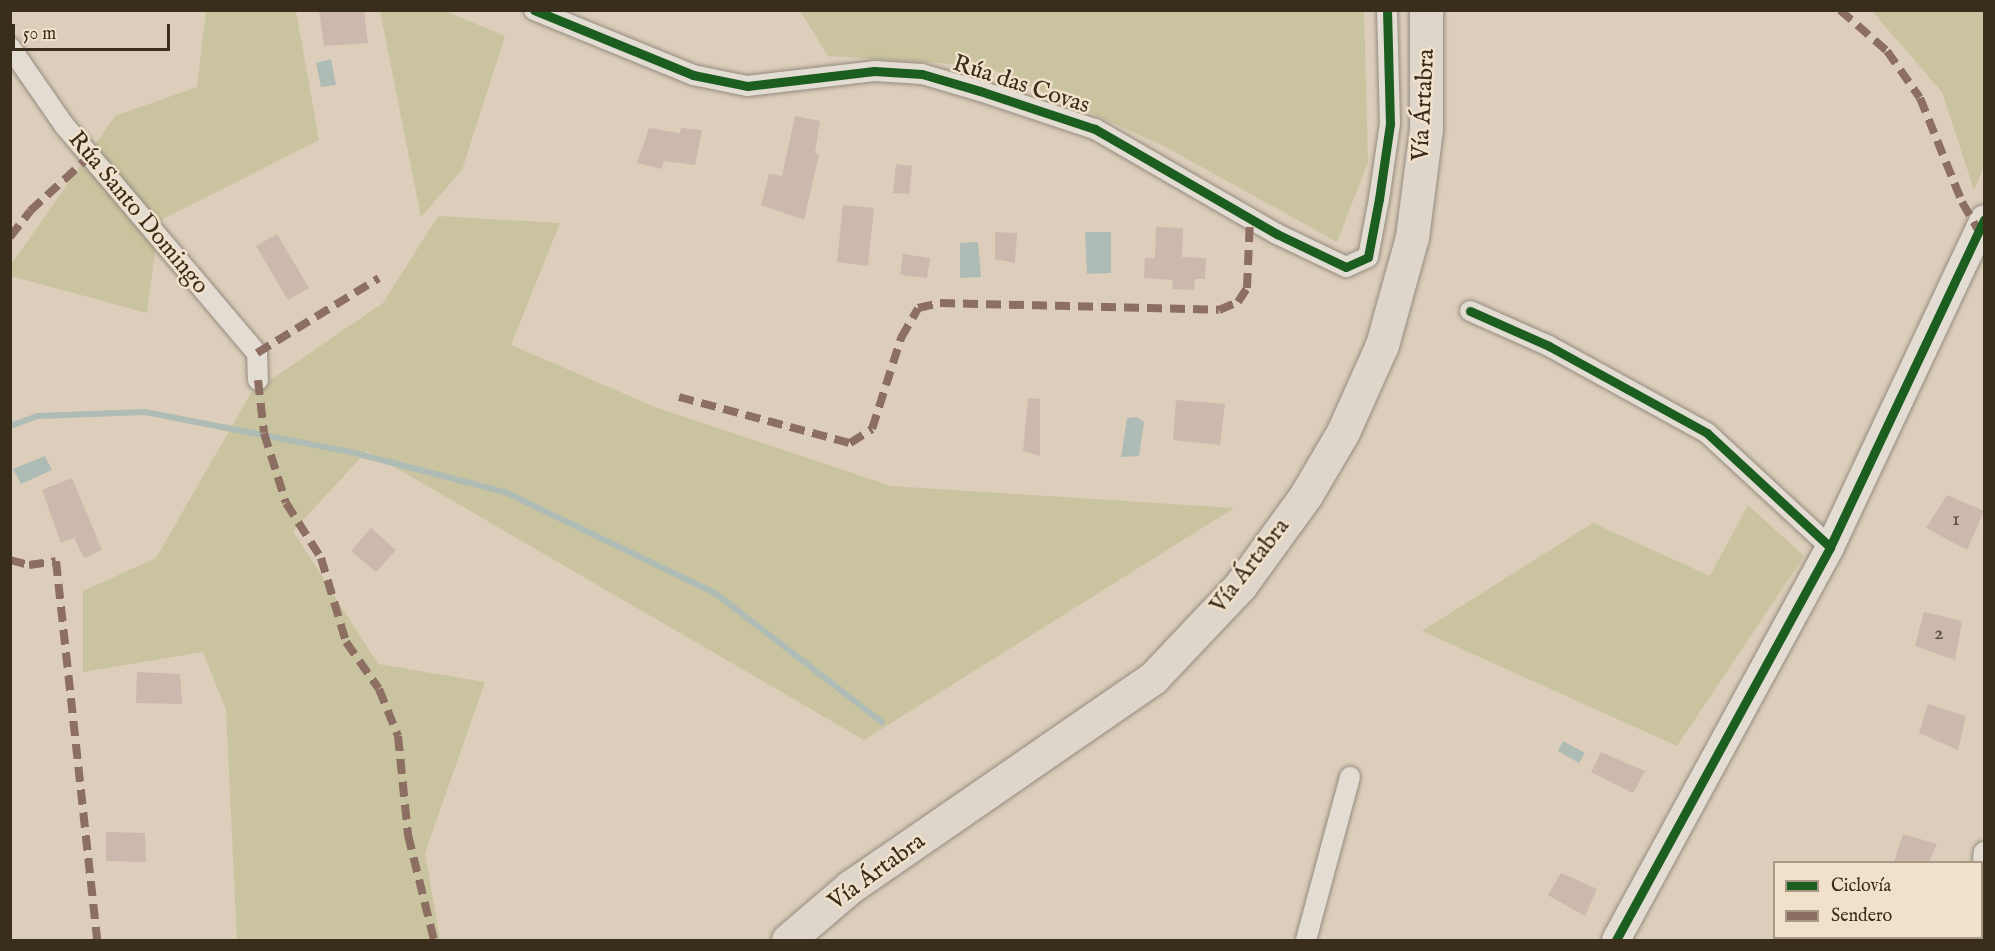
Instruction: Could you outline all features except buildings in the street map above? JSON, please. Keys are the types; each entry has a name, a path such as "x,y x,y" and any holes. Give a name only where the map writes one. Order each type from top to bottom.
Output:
{"highway":[{"name":"Vía Ártabra","path":"788,940 850,887 1153,678 1240,586 1306,495 1343,432 1382,345 1412,237 1426,129 1426,10"}],"street":[{"name":"Rúa das Covas","path":"534,10 693,75 747,86 874,71 922,74 980,91 1095,129 1277,234 1346,267 1368,257 1379,199 1390,124 1387,10"},
{"name":"Rúa Santo Domingo","path":"10,46 64,125 256,353 258,380"},
{"path":"1616,940 1830,546 1983,228"},
{"path":"1470,311 1549,346 1707,433 1830,546"},
{"path":"1306,940 1350,777"}],"shaded area":[{"path":"206,11 296,11 319,140 159,221 147,313 11,276 11,265 115,116 197,87"},
{"path":"380,11 445,11 505,36 462,170 421,217"},
{"path":"800,11 1364,11 1368,162 1337,242 1164,146 985,66 828,56"},
{"path":"1872,11 1984,11 1984,166 1974,190 1942,92"},
{"path":"331,59 336,85 321,87 316,63"},
{"path":"438,216 560,223 511,345 655,407 891,486 1234,508 864,740 367,451 293,531 378,664 485,682 425,853 440,940 237,940 226,710 203,652 83,672 83,591 156,558 251,393 383,303"},
{"path":"1085,232 1111,232 1111,273 1087,274"},
{"path":"978,242 981,277 960,278 960,243"},
{"path":"1137,417 1144,422 1139,456 1121,457 1127,418"},
{"path":"45,456 52,470 21,484 13,469"},
{"path":"1748,505 1804,556 1677,746 1422,631 1593,523 1710,576"},
{"path":"1563,741 1585,753 1579,763 1558,751"}],"waterway":[{"path":"10,426 38,416 145,412 351,452 505,492 715,593 882,722"}],"marked path":[{"path":"1840,10 1887,51 1920,98 1962,202 1979,231"},
{"path":"10,237 30,211 90,156"},
{"path":"679,397 850,443 872,429 901,338 918,308 940,303 1219,310 1238,302 1247,288 1250,219"},
{"path":"257,353 379,278"},
{"path":"258,380 264,433 286,503 321,558 346,642 379,689 398,736 408,835 434,940"},
{"path":"10,560 29,565 56,561 97,940"}],"cycle path":[{"path":"534,10 693,75 747,86 874,71 922,74 980,91 1095,129 1277,234 1346,267 1368,257 1379,199 1390,124 1387,10"},
{"path":"1616,940 1830,547 1984,219"},
{"path":"1470,311 1549,346 1707,433 1830,547"}]}
